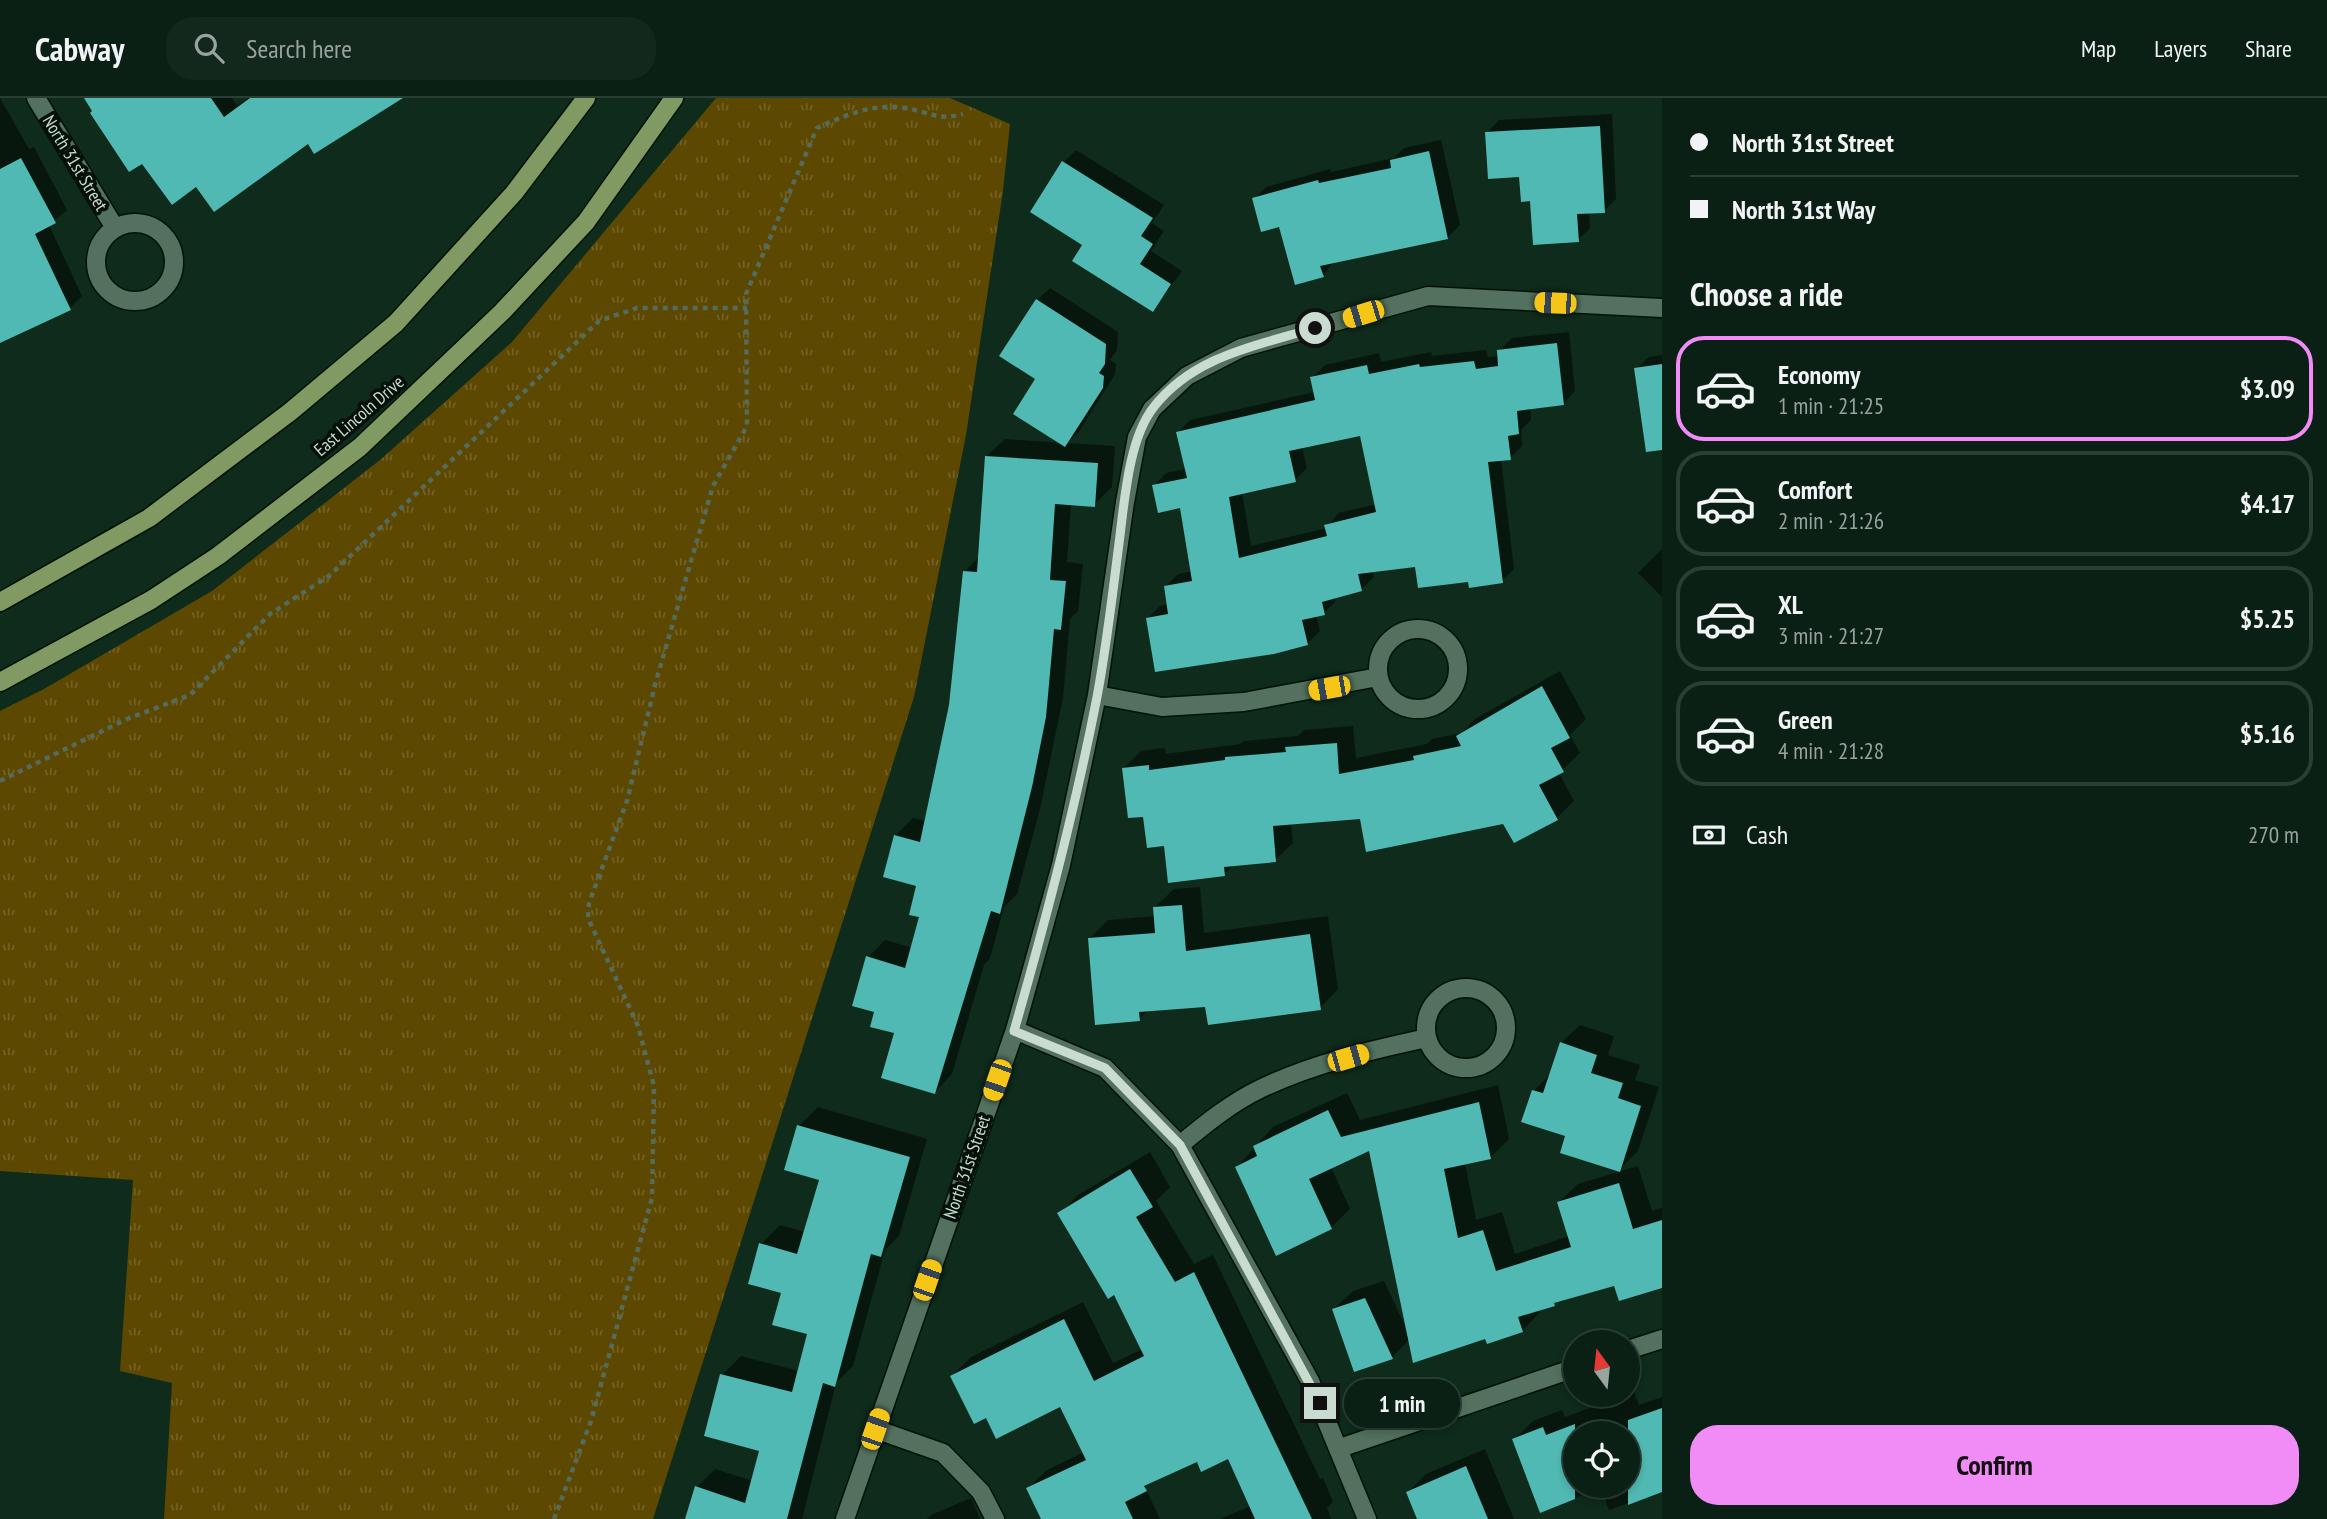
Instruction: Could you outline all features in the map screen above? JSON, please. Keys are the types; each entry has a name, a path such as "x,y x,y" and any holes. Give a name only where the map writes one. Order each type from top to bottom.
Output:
{"main road":[{"path":"0,602 149,518 290,412 396,323 514,193 586,98"},
{"name":"East Lincoln Drive","path":"0,682 151,600 218,556 360,447 502,312 586,222 674,98"}],"street":[{"name":"North 31st Street","path":"36,98 115,228"},
{"name":"North 31st Street","path":"138,223 151,226 169,242 174,266 164,288 155,296 128,301 115,296 98,276 95,262 98,249 104,237 115,228 138,223"},
{"name":"North 31st Street","path":"845,1519 1014,1031 1061,865 1097,695 1137,438 1152,409 1187,376 1241,348 1428,296 1662,308"},
{"path":"1413,629 1426,630 1448,643 1458,668 1450,692 1429,708 1416,709 1391,700 1378,677 1381,651 1400,633 1413,629"},
{"path":"1097,695 1162,707 1244,702 1378,677"},
{"path":"1460,988 1485,992 1496,1001 1506,1024 1505,1038 1491,1059 1466,1068 1441,1059 1427,1038 1426,1025 1436,1001 1447,992 1460,988"},
{"path":"1014,1031 1105,1068 1180,1145 1310,1381 1340,1448 1367,1519"},
{"path":"1180,1145 1213,1118 1259,1089 1303,1071 1427,1038"},
{"path":"1640,1346 1662,1339"},
{"path":"1340,1448 1563,1372"},
{"path":"875,1429 943,1453 981,1492 995,1519"}],"path":[{"path":"554,1519 591,1421 652,1198 654,1086 638,1026 588,918 589,903 627,801 656,681 713,485 747,426 746,294 817,128 855,110 903,108 947,119 963,114"},
{"path":"0,781 127,719 190,695 270,614 329,576 600,321 636,308 747,308"}],"green space":[{"path":"716,98 950,98 1010,124 1003,191 966,435 914,697 653,1519 164,1519 172,1383 120,1371 133,1180 0,1171 0,711 44,689 212,591 380,460 512,342"}],"building":[{"path":"84,98 211,98 224,117 250,98 403,98 314,154 308,144 214,212 196,187 172,205 142,164 129,172 90,113 92,111"},
{"path":"1600,126 1605,213 1577,214 1579,242 1533,245 1530,201 1521,202 1519,177 1488,179 1485,132"},
{"path":"1429,151 1448,239 1320,266 1324,277 1295,285 1279,227 1261,232 1252,198 1318,180 1319,183 1391,168 1390,160"},
{"path":"21,158 56,223 35,234 71,310 0,343 0,169"},
{"path":"1062,161 1153,218 1141,236 1153,244 1140,264 1171,284 1153,312 1072,261 1082,245 1030,212"},
{"path":"1036,299 1106,344 1105,364 1099,373 1104,376 1103,388 1065,447 1013,414 1035,379 999,356"},
{"path":"1557,343 1564,405 1517,411 1519,434 1508,436 1511,460 1488,462 1503,583 1469,588 1468,582 1418,588 1415,567 1358,574 1362,591 1322,602 1325,615 1302,620 1308,645 1274,654 1155,672 1146,618 1168,614 1164,586 1192,581 1180,508 1158,513 1152,485 1187,478 1176,432 1315,400 1310,377 1367,365 1369,374 1419,364 1420,367 1474,361 1476,369 1498,366 1497,350","holes":["1360,436 1376,512 1324,525 1327,536 1239,558 1229,497 1296,482 1289,451"]},
{"path":"1662,364 1662,450 1646,452 1634,368"},
{"path":"985,456 1098,463 1095,507 1055,504 1050,580 1066,581 1061,630 1054,629 1046,717 1032,787 1000,914 991,911 935,1094 881,1078 894,1033 870,1027 874,1012 852,1006 866,956 905,968 919,917 909,915 916,886 883,877 894,835 920,842 949,705 963,571 977,572"},
{"path":"1542,686 1570,738 1551,748 1564,772 1539,785 1558,820 1514,843 1503,824 1366,852 1360,819 1273,826 1276,862 1224,867 1225,876 1168,883 1164,846 1147,848 1143,817 1128,818 1122,768 1149,765 1149,770 1225,760 1225,757 1286,752 1285,747 1337,743 1339,774 1414,760 1413,756 1461,746 1456,736"},
{"path":"1182,905 1186,951 1310,934 1321,1010 1208,1025 1205,1007 1139,1012 1140,1021 1095,1025 1088,938 1155,933 1153,907"},
{"path":"1560,1042 1597,1055 1591,1073 1623,1083 1618,1098 1641,1106 1620,1172 1560,1153 1565,1136 1521,1122 1532,1090 1543,1093"},
{"path":"1479,1102 1491,1159 1444,1169 1458,1238 1483,1230 1496,1271 1571,1247 1557,1202 1619,1183 1633,1229 1662,1220 1662,1288 1619,1301 1614,1286 1554,1303 1555,1306 1518,1317 1523,1332 1487,1344 1485,1339 1413,1363 1369,1151 1309,1179 1332,1229 1276,1256 1235,1167 1257,1156 1253,1146 1328,1110 1341,1137"},
{"path":"797,1125 910,1157 881,1257 871,1254 835,1387 823,1383 787,1519 685,1519 695,1486 745,1503 759,1451 704,1436 720,1374 792,1392 807,1334 772,1325 781,1293 748,1284 759,1243 797,1254 819,1180 784,1170"},
{"path":"1130,1169 1153,1207 1136,1217 1175,1282 1194,1272 1312,1519 1255,1519 1228,1459 1201,1472 1197,1462 1144,1486 1147,1491 1125,1502 1133,1519 1041,1519 1026,1488 1086,1460 1060,1407 996,1439 986,1418 974,1424 950,1376 1064,1319 1094,1381 1144,1356 1114,1295 1108,1299 1057,1213"},
{"path":"1365,1298 1393,1359 1354,1372 1332,1309"},
{"path":"1662,1408 1662,1492 1628,1505 1628,1498 1640,1498 1640,1421 1628,1420"},
{"path":"1543,1427 1546,1435 1563,1429 1563,1498 1575,1499 1540,1513 1512,1439"},
{"path":"1466,1466 1488,1519 1417,1519 1406,1492"}],"route":[{"path":"1315,328 1241,348 1187,376 1152,409 1137,438 1097,695 1061,865 1014,1031 1105,1068 1180,1145 1320,1403"}]}
